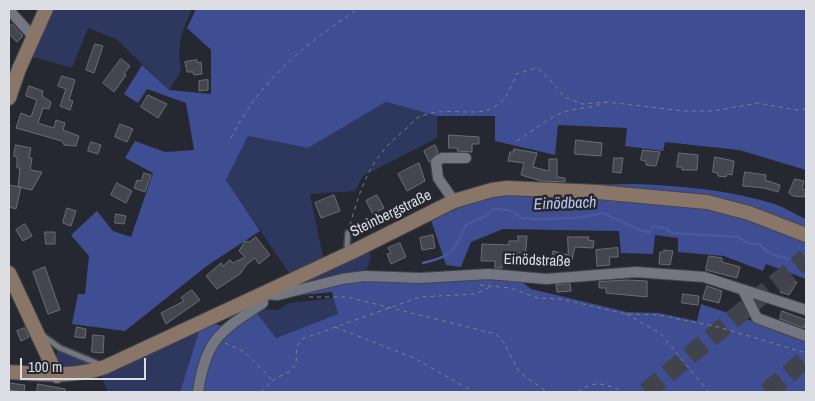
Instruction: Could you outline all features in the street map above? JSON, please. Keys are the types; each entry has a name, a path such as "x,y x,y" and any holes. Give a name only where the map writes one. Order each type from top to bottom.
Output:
{"main road":[{"path":"9,98 14,71 46,9"},
{"name":"Steinbergstraße","path":"9,372 58,376 87,373 105,367 477,192 507,188 653,196 728,206 806,235"},
{"path":"9,273 58,376"}],"street":[{"path":"9,10 29,32 34,34"},
{"path":"454,202 438,178 436,162 442,158 466,158"},
{"name":"Einödstraße","path":"263,294 278,295 342,279 365,276 420,278 469,274 546,279 636,272 665,273 704,278 806,310"},
{"path":"743,290 757,318 806,336"},
{"path":"198,392 208,349 231,324 263,303 263,294"}],"lane":[{"path":"348,233 347,245 350,253"},
{"path":"35,331 60,348 105,367"}],"path":[{"path":"231,138 249,105 278,73 318,35 358,9"},
{"path":"348,233 360,187 368,170 388,143 419,116 438,112 485,111 499,106 512,88 516,74 538,68 564,97 582,104 607,102 684,111 713,111 758,103 796,110 806,109"},
{"path":"517,141 551,117 567,111 598,106 607,102"},
{"path":"261,392 273,380 290,371 296,364 297,346 302,339 317,335 333,326 390,309 420,297 475,294 492,286 510,288 538,298 561,299 626,314 659,315 718,327 806,353"},
{"path":"306,297 346,297 496,334 504,343 518,372 547,392"},
{"path":"626,314 660,333 709,392"},
{"path":"333,326 414,358 474,392"},
{"path":"216,339 246,352 273,380"},
{"path":"578,392 591,384 603,383 624,392"}],"shaded area":[{"path":"52,9 192,9 181,39 179,53 181,71 169,90 116,39 88,28 72,68 30,56"},
{"path":"196,9 806,9 806,170 739,150 665,142 663,151 625,146 627,128 558,125 555,155 495,141 495,116 437,116 386,102 308,148 248,136 226,180 260,231 208,265 125,331 72,324 78,294 85,294 89,256 71,235 97,211 113,231 131,237 153,173 125,158 135,141 165,152 194,150 186,103 147,89 138,103 124,94 142,65 169,90 211,94 211,50 187,28"},
{"path":"386,102 437,116 437,138 363,176 355,191 310,194 323,257 289,273 226,180 248,136 308,148"},
{"path":"635,184 706,190 758,199 775,204 806,219 806,230 744,204 697,195 579,185"},
{"path":"509,195 632,199 731,212 806,241 806,279 766,264 763,271 724,256 678,252 678,238 655,235 653,254 621,253 619,231 503,229 471,242 461,267 446,265 431,220 469,204 488,198"},
{"path":"368,251 371,257 367,269 290,288"},
{"path":"459,277 521,281 531,289 627,312 659,313 697,321 701,304 806,339 806,392 180,392 199,331 214,324 233,328 256,312 276,338 338,314 332,292 284,297 364,278"},
{"path":"334,298 339,314 276,338 256,312 260,309 278,310 289,303"},
{"path":"199,331 180,392 108,392 101,376"},
{"path":"58,351 87,362 89,365 74,368 65,367 57,362 55,357"}],"building":[{"path":"12,24 23,36 17,42 9,34 9,27"},
{"path":"95,44 103,46 94,73 86,70"},
{"path":"121,59 130,66 114,92 103,83"},
{"path":"197,60 197,63 201,62 202,74 194,75 193,72 187,72 185,62"},
{"path":"62,76 75,80 69,100 73,101 70,110 60,106 66,89 58,86"},
{"path":"208,80 208,90 199,91 199,81"},
{"path":"29,86 43,91 42,96 51,102 49,109 43,108 38,123 54,128 56,120 65,123 63,130 79,136 76,146 64,145 62,141 16,128 21,113 31,117 37,100 26,96"},
{"path":"148,95 167,104 158,118 141,107"},
{"path":"120,124 133,129 127,142 115,137"},
{"path":"449,135 479,137 479,144 472,144 472,152 457,151 458,148 449,148"},
{"path":"576,140 602,143 601,156 575,154"},
{"path":"91,142 101,145 98,154 88,151"},
{"path":"16,145 31,148 29,158 32,158 30,170 42,172 32,190 18,187 20,168 17,168 17,157 14,156"},
{"path":"435,145 438,152 429,162 424,151"},
{"path":"514,149 537,153 533,167 549,171 549,159 557,159 557,177 565,178 565,182 541,181 521,175 524,163 508,161 510,152 513,152"},
{"path":"643,150 660,152 656,166 646,165 646,161 641,160"},
{"path":"679,153 698,155 697,170 682,170 682,167 677,167"},
{"path":"715,157 734,161 732,175 727,174 726,177 718,176 718,173 713,172"},
{"path":"614,158 623,158 621,173 613,172"},
{"path":"419,163 425,181 407,191 398,174"},
{"path":"745,172 766,175 765,180 780,185 778,192 764,188 743,186"},
{"path":"144,173 151,175 145,192 134,188 137,180 141,181"},
{"path":"795,179 804,181 802,189 806,190 804,197 793,196 789,193"},
{"path":"117,183 132,191 126,203 111,195"},
{"path":"9,185 21,187 16,209 9,207"},
{"path":"334,195 340,211 321,218 315,203"},
{"path":"377,195 384,208 373,214 366,201"},
{"path":"67,208 76,211 71,226 63,223"},
{"path":"116,214 126,216 124,224 115,223"},
{"path":"25,224 32,236 23,241 16,230"},
{"path":"45,232 55,232 55,244 46,244"},
{"path":"433,235 435,248 422,250 420,238"},
{"path":"518,236 527,236 525,260 503,259 502,268 495,268 495,261 481,261 482,244 509,245 509,241 518,241"},
{"path":"256,237 270,255 259,264 255,258 246,265 240,274 217,289 206,276 221,263 223,266 230,260 233,263 245,257 239,251 245,241 249,242"},
{"path":"568,237 589,237 588,240 594,241 593,248 575,247 570,268 550,264 553,251 568,255"},
{"path":"400,243 406,257 391,264 387,254 391,253 388,248"},
{"path":"618,248 618,257 609,257 610,265 597,266 596,250"},
{"path":"664,250 673,251 670,265 659,264 660,252 664,252"},
{"path":"709,256 722,258 722,262 740,267 737,278 706,270"},
{"path":"45,267 60,310 48,314 33,272"},
{"path":"781,276 797,282 789,295 780,292 782,287 777,285"},
{"path":"647,281 647,297 606,293 606,288 599,288 599,282"},
{"path":"570,284 571,291 557,292 556,285"},
{"path":"707,286 722,291 719,303 703,299"},
{"path":"192,290 200,300 166,324 161,313 184,301 181,298"},
{"path":"683,294 699,296 698,305 682,303"},
{"path":"782,311 806,320 804,328 780,319"},
{"path":"77,327 86,329 85,338 75,337"},
{"path":"25,328 29,337 21,341 17,331"},
{"path":"93,335 104,336 103,353 92,352"},
{"path":"9,383 25,385 24,392 9,390"},
{"path":"38,384 65,389 65,392 37,392"}],"waterway":[{"name":"Einödbach","path":"423,263 441,258 451,252 466,225 488,215 493,209 509,210 522,218 537,219 576,218 603,213 642,231 650,232 653,226 667,229 671,233 738,237 750,244 759,244 770,254 806,263"}],"tunnel":[{"path":"646,392 806,258"},
{"path":"767,392 806,359"}]}
